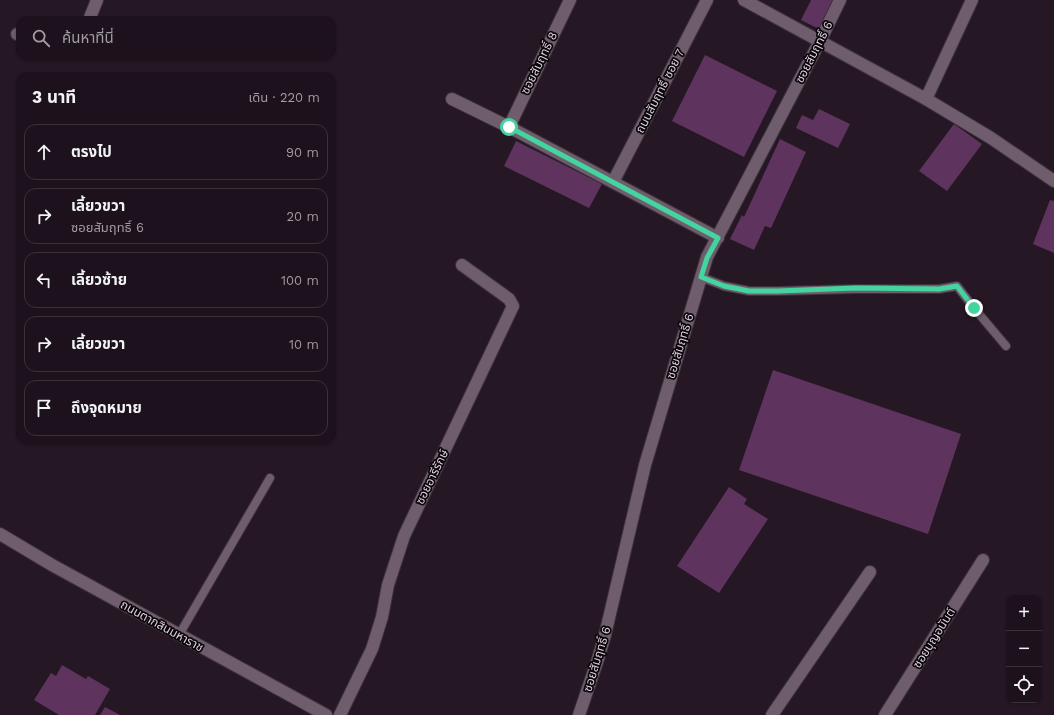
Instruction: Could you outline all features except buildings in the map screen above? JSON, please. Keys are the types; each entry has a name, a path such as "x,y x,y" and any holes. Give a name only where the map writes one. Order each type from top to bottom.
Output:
{"street":[{"path":"90,16 97,0"},
{"name":"ซอยสัมฤทธิ์ 8","path":"509,127 570,0"},
{"name":"ถนนสัมฤทธิ์ ซอย 7","path":"613,182 707,0"},
{"path":"744,0 926,99 991,138 1054,181"},
{"name":"ซอยสัมฤทธิ์ 6","path":"579,715 605,635 645,465 707,258 840,0"},
{"path":"926,99 972,0"},
{"path":"452,99 509,127 718,238"},
{"name":"ซอยอารีรักษ์","path":"340,715 372,649 382,617 388,585 404,536 514,306 509,298 462,265"},
{"name":"ถนนตากสินมหาราช","path":"0,534 52,565 326,715"},
{"name":"ซอยบุญอนันต์","path":"885,715 983,560"},
{"path":"772,715 870,572"}],"lane":[{"path":"701,277 724,286 749,291 856,288 939,289 957,286 1006,346"},
{"path":"179,635 270,478"}],"route":[{"path":"509,127 718,238 707,258 701,277 724,286 749,291 856,288 939,289 957,286 974,308"}]}
